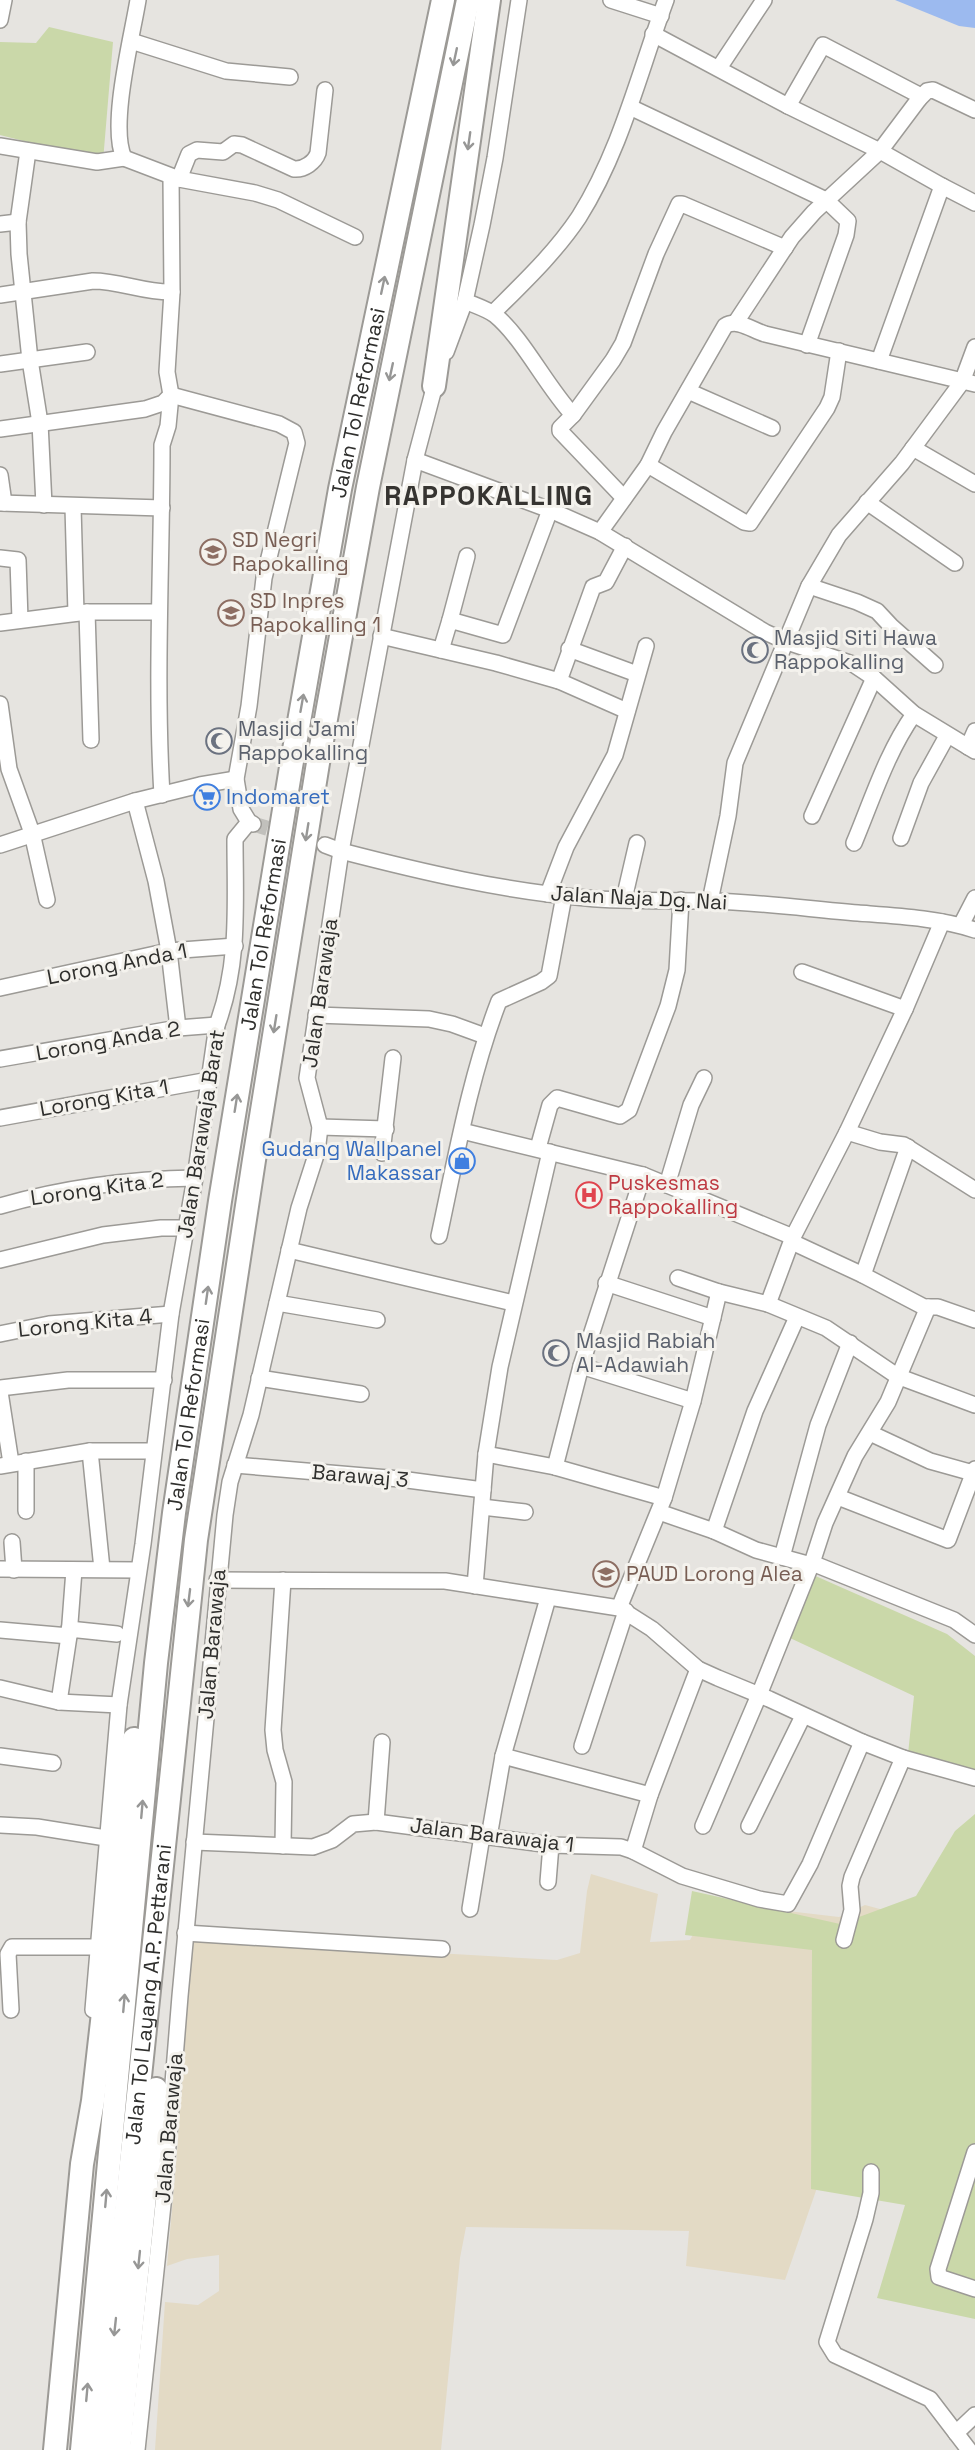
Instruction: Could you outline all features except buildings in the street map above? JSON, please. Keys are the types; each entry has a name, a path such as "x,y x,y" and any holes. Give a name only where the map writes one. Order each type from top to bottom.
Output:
{"highway":[{"name":"Jalan Tol Reformasi","path":"156,1663 174,1513 224,1177 291,767 336,512 443,0"},
{"name":"Jalan Tol Reformasi","path":"196,1540 254,1160 322,740 368,487 468,0"},
{"path":"434,386 489,0"},
{"path":"55,2450 82,2164 93,2101 127,1796 156,1593 174,1513"},
{"name":"Jalan Tol Layang A.P. Pettarani","path":"101,2450 196,1540"},
{"name":"Jalan Tol Layang A.P. Pettarani","path":"82,2450 156,1663"},
{"path":"119,2450 160,2048 177,1720"}],"street":[{"path":"0,20 3,0"},
{"path":"124,158 118,144 125,73 138,0"},
{"name":"Jalan Barawaja","path":"137,2450 161,2229 185,1934 225,1515 236,1465 252,1414 299,1208 317,1152 320,1127 307,1078 341,851 415,460 434,386 465,301 495,158 519,0"},
{"path":"611,0 661,16"},
{"path":"493,314 551,253 579,217 614,152 666,0"},
{"path":"719,68 764,0"},
{"path":"653,34 788,106 880,151 975,203"},
{"path":"131,41 216,68 254,75 290,77"},
{"path":"788,106 823,45 917,94 918,99"},
{"path":"162,795 158,729 162,445 168,426 171,395 167,372 175,178 189,154 197,150 223,152 234,144 242,145 294,169 302,169 315,159 318,153 325,90"},
{"path":"600,532 648,465 664,432 725,326 736,322 785,249 814,212 880,151 918,99 927,91 933,90 975,110"},
{"path":"630,107 826,200 846,219 849,226 807,345"},
{"path":"0,146 98,162 124,158 175,178 255,193 278,200 355,237"},
{"path":"27,151 18,222 22,292 40,423 44,505"},
{"path":"879,361 942,186"},
{"path":"624,498 560,428 573,415 614,360 623,343 656,254 679,204 785,249"},
{"path":"0,224 18,222"},
{"path":"0,295 101,281 153,292 172,292"},
{"path":"465,301 493,314 519,343 560,401 573,415"},
{"path":"736,322 765,334 807,345 969,383"},
{"path":"710,901 728,816 735,763 809,586 839,535 969,383 975,346"},
{"path":"648,465 744,522 750,523 827,408 832,397 839,351"},
{"path":"0,364 87,352"},
{"path":"688,391 772,428"},
{"path":"0,429 156,406 171,395"},
{"path":"0,845 135,801 236,778 250,695 264,578 297,443 294,432 279,424 171,395"},
{"path":"913,448 975,484"},
{"path":"415,460 549,510 600,532 748,622 787,642 853,664 874,678 914,714 971,749 975,731"},
{"path":"0,475 2,503 162,508"},
{"path":"867,502 955,563"},
{"path":"73,507 91,740"},
{"path":"450,620 503,635 549,510"},
{"path":"559,681 593,586 606,582 625,546"},
{"path":"441,650 467,556"},
{"path":"0,558 18,559 20,620"},
{"path":"809,586 877,611 935,665"},
{"path":"0,623 82,612 159,612"},
{"path":"381,636 559,681 627,711"},
{"path":"548,894 570,840 612,763 646,646"},
{"path":"569,649 637,674"},
{"path":"812,816 874,678"},
{"path":"0,704 9,769 32,833 47,900"},
{"path":"854,843 889,761 905,727 914,714"},
{"path":"901,838 921,783 947,736"},
{"name":"Jalan Barawaja Barat","path":"82,2164 97,1947 119,1705 171,1314 195,1178 217,1025 235,946 235,839 251,823 238,800 236,778"},
{"path":"135,801 156,881 169,951 178,1028"},
{"path":"624,899 637,843"},
{"name":"Jalan Naja Dg. Nai","path":"325,845 341,851 470,882 548,894 710,901 913,917 968,928"},
{"path":"439,1236 476,1066 485,1036 499,1001 549,976 564,896"},
{"path":"968,928 975,898"},
{"path":"475,1586 486,1454 544,1150 549,1106 557,1098 620,1116 629,1110 668,1006 677,970 681,900"},
{"path":"768,1304 793,1240 905,1009 942,922"},
{"name":"Lorong Anda 1","path":"0,988 169,951 235,946"},
{"path":"802,972 905,1009"},
{"path":"316,1015 429,1018 485,1036"},
{"name":"Lorong Anda 2","path":"0,1059 178,1028 217,1025"},
{"path":"382,1153 393,1058"},
{"path":"668,1185 691,1105 704,1078"},
{"name":"Lorong Kita 1","path":"0,1118 209,1080"},
{"path":"320,1127 386,1129"},
{"path":"462,1131 544,1150 643,1176 668,1185 793,1240 928,1307 943,1309 975,1320"},
{"path":"847,1132 908,1147 975,1190"},
{"path":"863,1275 908,1147"},
{"path":"555,1467 581,1366 606,1283 643,1176"},
{"name":"Lorong Kita 2","path":"0,1206 78,1189 135,1180 195,1178"},
{"path":"0,1260 103,1235 161,1228 186,1228"},
{"path":"289,1250 513,1303"},
{"path":"678,1278 719,1292 768,1304 826,1328 897,1376 975,1405"},
{"path":"606,1283 713,1318"},
{"path":"582,1746 622,1610 662,1505 693,1401 719,1292"},
{"path":"277,1303 377,1320"},
{"path":"703,1826 812,1564 825,1523 855,1456 888,1402 928,1307"},
{"name":"Lorong Kita 4","path":"0,1334 49,1324 171,1314"},
{"path":"714,1531 755,1411 797,1317"},
{"path":"782,1557 818,1425 850,1343"},
{"path":"581,1366 693,1401"},
{"path":"260,1378 361,1394"},
{"path":"26,1511 12,1463 0,1390 68,1380 164,1380"},
{"path":"838,1497 948,1540 974,1471 930,1461 870,1433"},
{"path":"12,1463 90,1451 153,1451"},
{"path":"90,1451 102,1569"},
{"path":"486,1454 555,1467 662,1505 741,1544 812,1564 954,1620 975,1635"},
{"name":"Barawaj 3","path":"236,1465 400,1479 483,1490"},
{"path":"482,1507 525,1512"},
{"path":"12,1542 7,1570 138,1570"},
{"path":"59,1702 69,1633 74,1570"},
{"path":"217,1580 420,1580 475,1586 622,1610 652,1629 698,1669 862,1743 903,1758 975,1778"},
{"path":"283,1846 284,1782 275,1750 273,1730 284,1580"},
{"path":"470,1909 503,1756 548,1598"},
{"path":"0,1630 117,1634"},
{"path":"633,1851 651,1795 698,1669"},
{"path":"0,1688 59,1702 119,1705"},
{"path":"749,1826 803,1716"},
{"path":"376,1822 382,1742"},
{"name":"Jalan Barawaja 1","path":"194,1842 283,1846 321,1845 332,1840 353,1824 376,1822 551,1845 602,1845 633,1851 682,1876 759,1899 786,1904 792,1900 810,1864 862,1743"},
{"path":"0,1756 53,1763"},
{"path":"503,1756 651,1795"},
{"path":"844,1940 852,1910 850,1886 852,1877 903,1758"},
{"path":"0,1825 37,1827 106,1838"},
{"path":"548,1882 551,1845"},
{"path":"185,1934 442,1949"},
{"path":"10,2010 4,1947 97,1947"},
{"path":"975,2152 938,2269 939,2277 975,2289"},
{"path":"871,2172 871,2193 865,2219 827,2342 836,2355 930,2399 969,2450"},
{"path":"956,2433 975,2415"}],"shaded area":[{"path":"591,1874 658,1894 650,1942 690,1940 711,1902 839,1917 865,1905 972,1934 827,2159 785,2280 686,2266 689,2231 466,2227 460,2258 441,2450 155,2450 165,2302 198,2305 219,2291 219,2255 187,2259 167,2266 192,1939 557,1960 580,1953"}],"green space":[{"path":"49,27 113,42 103,161 0,135 0,42 36,43"},
{"path":"811,1574 947,1634 975,1656 975,1776 908,1754 914,1696 790,1638"},
{"path":"975,1814 975,2319 877,2298 905,2205 811,2189 812,1950 685,1935 692,1891 840,1924 916,1896 955,1831"}],"water":[{"path":"895,0 975,0 975,28 959,26"}],"tunnel":[{"path":"253,824 325,845"}],"place":[{"name":"SD Negri Rapokalling","path":"213,552"},
{"name":"SD Inpres Rapokalling 1","path":"231,613"},
{"name":"Masjid Siti Hawa Rappokalling","path":"755,650"},
{"name":"Masjid Jami Rappokalling","path":"219,741"},
{"name":"Indomaret","path":"207,797"},
{"name":"Gudang Wallpanel Makassar","path":"462,1161"},
{"name":"Puskesmas Rappokalling","path":"589,1195"},
{"name":"Masjid Rabiah Al-Adawiah","path":"556,1353"},
{"name":"PAUD Lorong Alea","path":"606,1574"}],"district":[{"name":"RAPPOKALLING","path":"489,496"}]}
